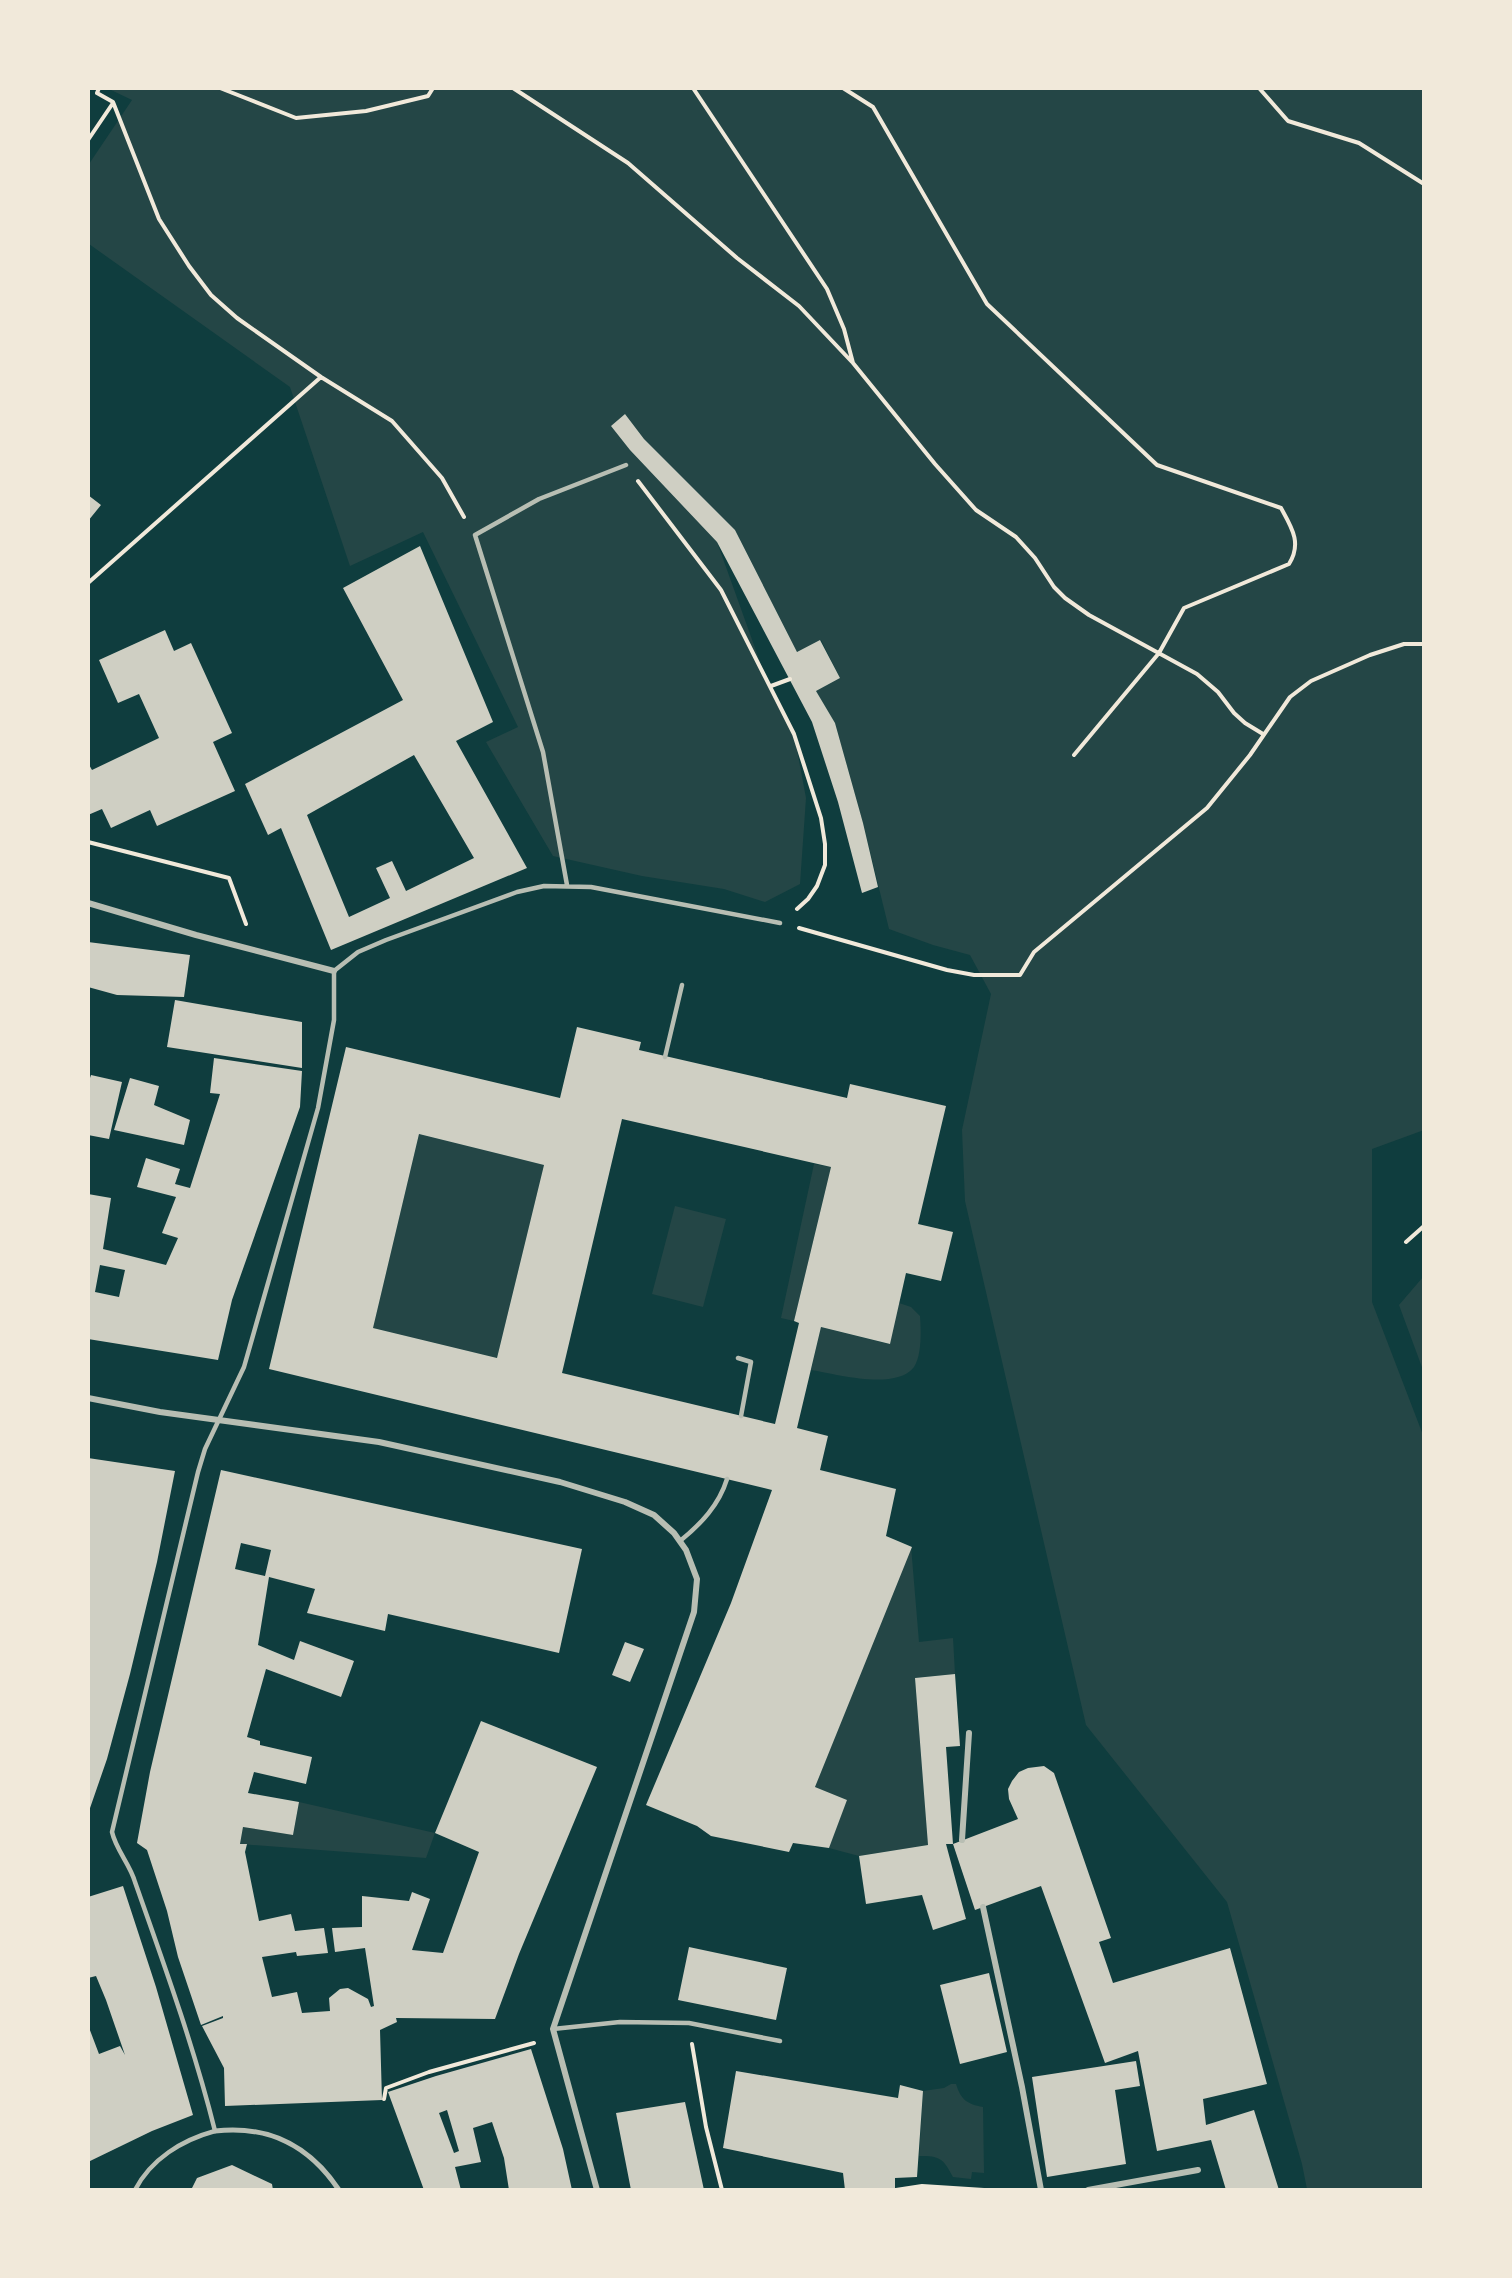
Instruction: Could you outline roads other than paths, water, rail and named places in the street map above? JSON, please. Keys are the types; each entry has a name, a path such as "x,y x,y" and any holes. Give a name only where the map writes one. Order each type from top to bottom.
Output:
{"street":[{"path":"88,903 334,971"},
{"path":"88,1398 160,1412 379,1442 560,1482 625,1502 654,1515 680,1541 694,1566 697,1579 694,1612 553,2029 597,2190"},
{"path":"962,1840 969,1733"},
{"path":"983,1907 1022,2087 1041,2190"},
{"path":"215,2131 260,2132 280,2138 313,2157 326,2170 339,2190"},
{"path":"1088,2190 1198,2170"}],"lane":[{"path":"567,885 543,752 475,535 539,499 626,465"},
{"path":"135,2190 150,2169 165,2154 186,2141 215,2131 169,1979 136,1883 114,1841 112,1832 198,1472 206,1449 244,1367 318,1108 334,1020 334,971 358,952 517,892 544,886 591,886 780,923"},
{"path":"666,1057 682,985"},
{"path":"738,1358 751,1362 741,1416"},
{"path":"680,1541 695,1529 710,1511 722,1495 727,1479"},
{"path":"553,2029 621,2022 689,2023 780,2041"}]}
